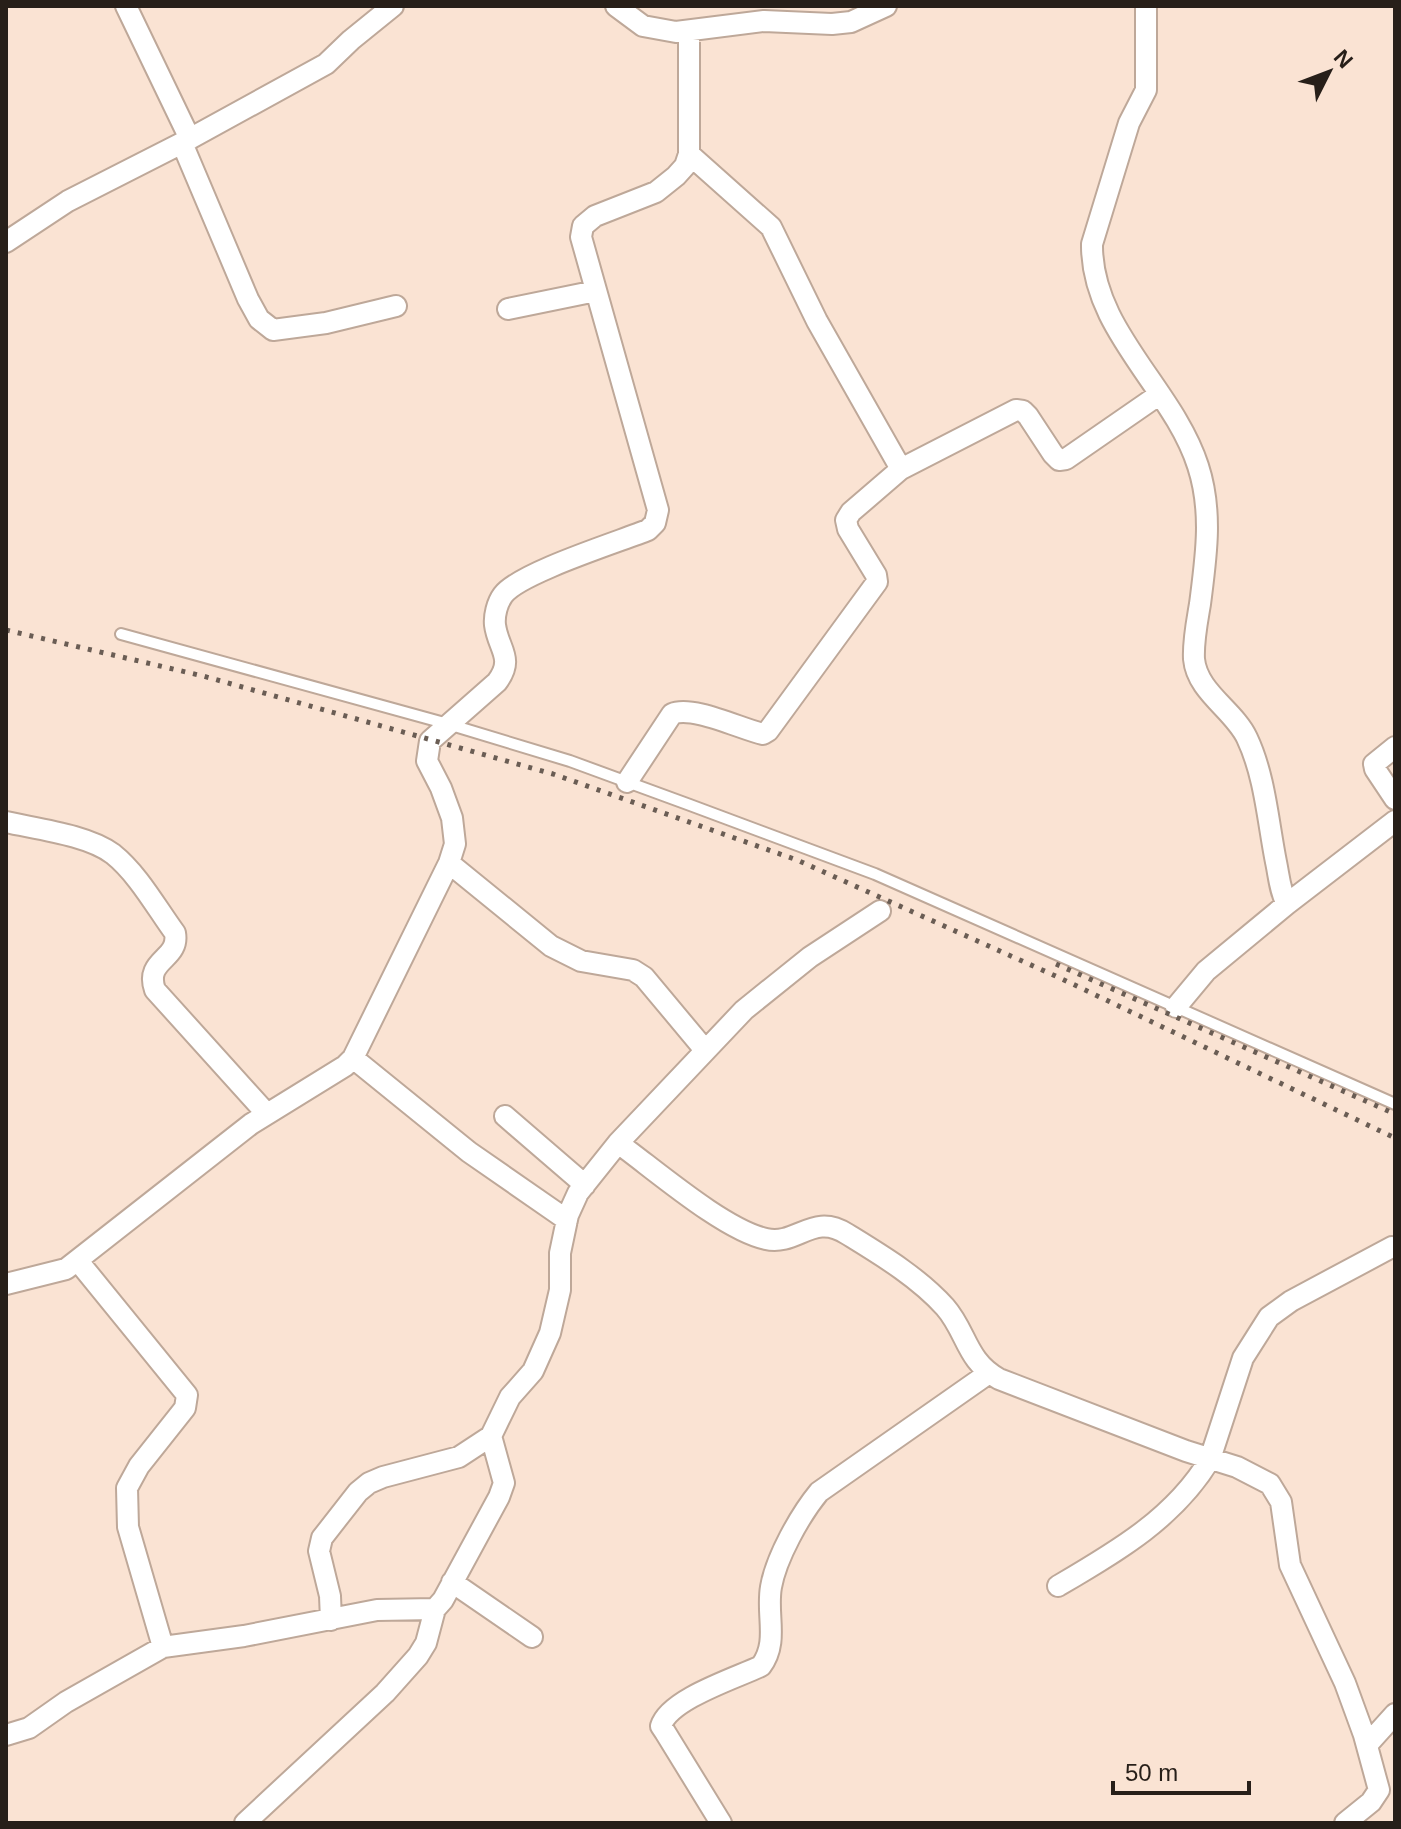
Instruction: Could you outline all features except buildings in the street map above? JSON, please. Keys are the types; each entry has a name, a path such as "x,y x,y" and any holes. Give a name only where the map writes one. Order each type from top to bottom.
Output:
{"street":[{"path":"126,6 186,141 248,299 265,326 273,330 326,323 396,306"},
{"path":"6,242 68,201 326,64 393,6"},
{"path":"616,6 643,26 676,32 764,21 851,22 886,6"},
{"path":"1146,6 1146,90 1129,123 1092,244 1092,260 1097,284 1119,330 1192,450 1205,490 1209,523 1195,637 1196,671 1248,740 1259,773 1287,904"},
{"path":"6,1284 66,1269 251,1124 353,1058 449,863 455,844 452,818 427,761 430,741 497,682 505,671 506,659 494,624 503,594 525,578 648,530 655,523 658,510 581,237 583,226 595,216 656,192 685,166 689,154 689,31"},
{"path":"689,154 771,227 817,321 901,469"},
{"path":"508,309 596,291"},
{"path":"627,782 677,711 692,712 763,734 768,731 877,582 846,520 851,512 901,469 1016,410 1028,416 1059,460 1066,459 1160,394"},
{"path":"1395,747 1374,764 1395,799"},
{"path":"1176,1007 1206,971 1395,821"},
{"path":"6,822 101,847 113,854 133,875 175,933 177,942 153,970 155,990 267,1114"},
{"path":"449,863 551,946 581,961 633,970 644,977 705,1050"},
{"path":"331,1620 330,1596 319,1551 322,1538 358,1492 383,1477 459,1457 491,1436 510,1397 533,1371 550,1333 560,1290 560,1253 567,1220 578,1193 618,1143 744,1010 788,975 880,911"},
{"path":"353,1058 469,1152 567,1220"},
{"path":"505,1116 585,1185"},
{"path":"618,1143 721,1218 753,1235 778,1240 830,1225 843,1231 902,1269 943,1304 972,1354 989,1373 1261,1479 1278,1493 1290,1565 1345,1683 1379,1790 1371,1802 1345,1823"},
{"path":"1058,1586 1125,1547 1186,1492 1210,1459 1243,1358 1269,1317 1291,1301 1392,1247"},
{"path":"78,1261 187,1395 185,1408 139,1466 127,1488 128,1527 163,1647"},
{"path":"721,1823 661,1726 663,1717 675,1706 761,1666 769,1656 772,1640 770,1590 774,1575 805,1508 819,1492 989,1373"},
{"path":"254,1820 385,1693 418,1656 426,1643 435,1609 504,1483 491,1436"},
{"path":"452,1582 532,1637"},
{"path":"6,1735 29,1728 66,1702 163,1647 377,1610 435,1609"},
{"path":"1367,1745 1395,1714"}],"lane":[{"path":"121,634 448,724 627,782 875,874 1395,1104"}],"railway":[{"path":"6,630 203,676 553,774 797,860 1060,978 1395,1138"},
{"path":"1056,964 1395,1114"}]}
